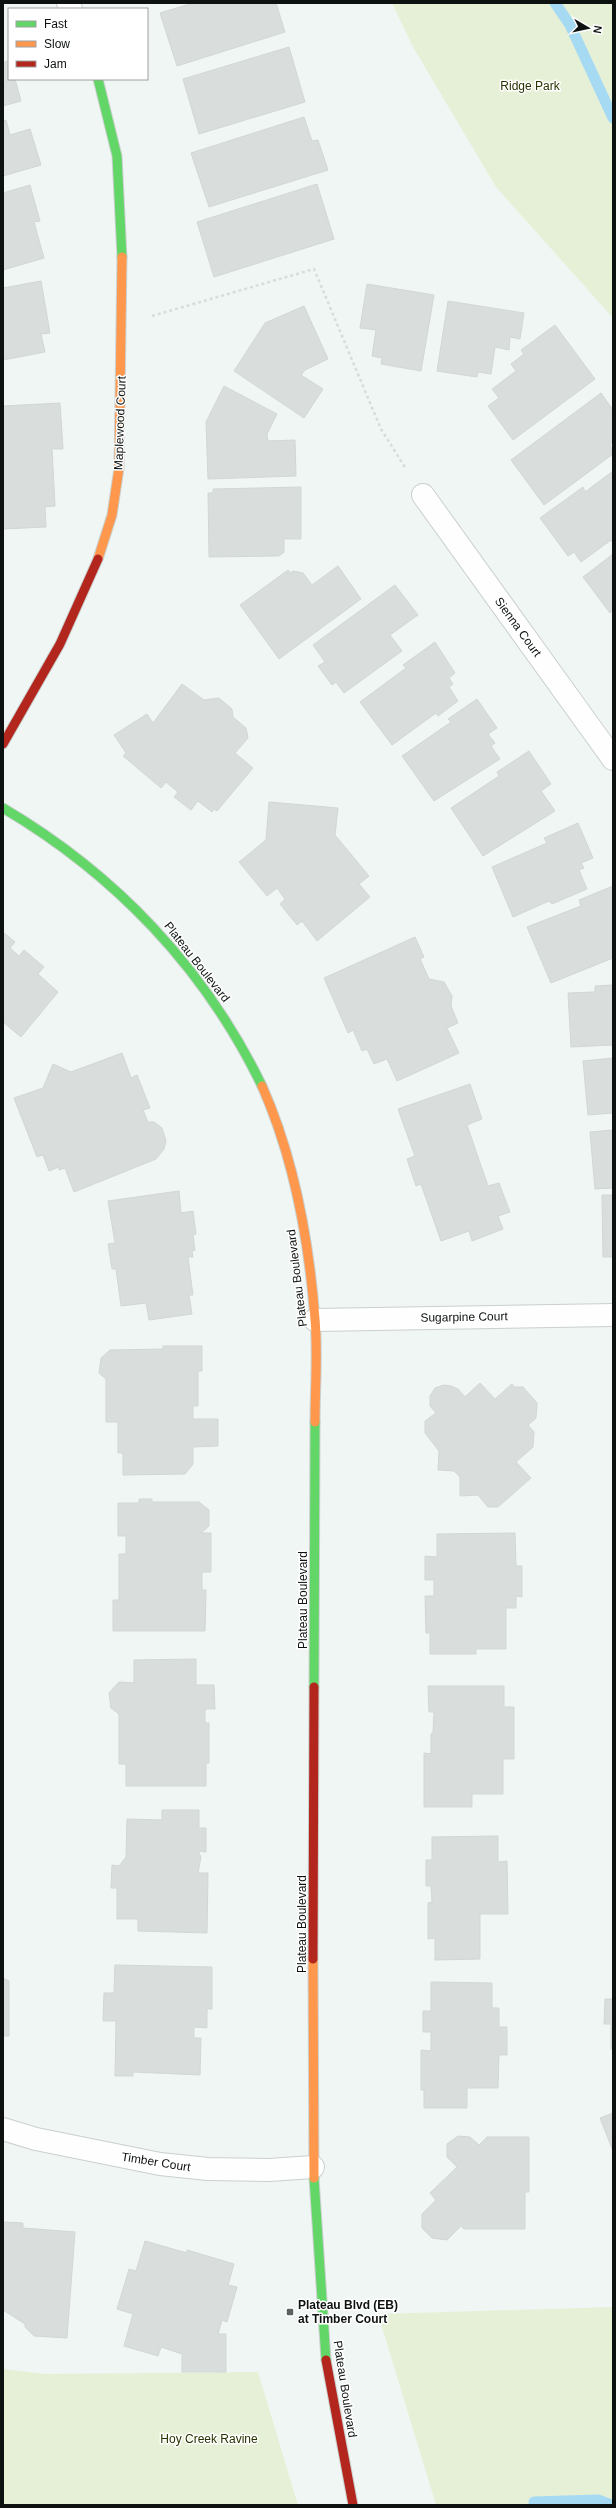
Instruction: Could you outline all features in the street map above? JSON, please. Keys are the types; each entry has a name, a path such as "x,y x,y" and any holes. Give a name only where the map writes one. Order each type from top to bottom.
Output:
{"street":[{"name":"Maplewood Court","path":"3,744 67,628 105,539 115,504 120,458 121,325 118,166 98,80"},
{"name":"Sienna Court","path":"423,495 613,759"},
{"name":"Plateau Boulevard","path":"3,808 34,824 83,858 130,900 169,944 215,1004 244,1051 270,1104 293,1180 306,1243 316,1320 313,2167 326,2358 353,2505"},
{"name":"Sugarpine Court","path":"316,1320 613,1315"},
{"name":"Timber Court","path":"3,2129 36,2139 160,2164 216,2169 313,2167"}],"path":[{"path":"121,325 314,269 381,429 423,495"}],"green space":[{"name":"Ridge Park","path":"392,3 613,3 613,318 496,187 413,47"},
{"path":"613,2307 613,2505 436,2505 378,2314"},
{"name":"Hoy Creek Ravine","path":"3,2369 45,2374 258,2372 298,2505 3,2505"}],"building":[{"path":"193,3 276,3 285,32 177,66 160,13"},
{"path":"289,47 305,102 199,134 183,79"},
{"path":"8,61 8,80 15,80 21,101 3,106 3,62"},
{"path":"304,117 312,141 318,140 328,170 209,207 191,153"},
{"path":"6,120 10,135 30,129 41,165 3,176 3,121"},
{"path":"317,184 334,239 214,277 197,222"},
{"path":"30,185 40,221 34,222 44,258 3,270 3,193"},
{"path":"41,281 50,333 41,334 45,352 3,360 3,288"},
{"path":"367,284 434,295 421,371 381,364 382,358 372,356 376,330 360,328"},
{"path":"448,301 524,313 520,339 510,337 509,350 495,347 491,374 478,372 477,377 437,371"},
{"path":"304,306 328,359 305,370 301,375 323,389 304,418 234,371 265,323"},
{"path":"555,325 595,379 513,440 488,406 499,398 492,389 516,371 511,364 524,354 521,350"},
{"path":"224,386 277,414 267,434 268,441 295,440 296,476 208,479 206,422"},
{"path":"601,393 613,410 613,442 610,444 613,454 544,505 511,460"},
{"path":"60,403 63,449 52,449 55,506 45,507 46,527 3,529 3,406"},
{"path":"613,471 613,543 611,540 581,562 574,552 568,556 540,518 583,487 585,492"},
{"path":"301,487 301,539 284,539 284,552 279,556 209,557 208,493 213,493 213,489"},
{"path":"613,554 613,610 610,613 583,577"},
{"path":"338,566 361,599 279,659 240,605 288,570 290,573 293,571 303,573 312,585"},
{"path":"395,585 418,615 390,635 402,651 344,693 336,682 332,685 318,666 325,662 313,645"},
{"path":"435,642 455,673 449,678 453,684 449,687 458,701 438,716 436,713 392,745 360,702 406,668 403,665"},
{"path":"182,684 204,700 219,698 232,709 233,717 246,728 248,738 235,753 253,768 217,811 214,809 212,812 198,801 191,810 174,797 178,792 166,782 161,788 123,756 126,753 114,735 147,714 153,723"},
{"path":"477,699 497,728 488,734 495,743 491,746 500,759 434,801 402,756 451,722 448,719"},
{"path":"529,751 551,784 541,791 555,811 483,856 451,808 499,776 497,772"},
{"path":"269,802 338,808 335,835 369,876 359,884 370,897 317,941 302,921 297,925 280,904 285,899 277,888 267,896 239,862 266,840"},
{"path":"578,823 593,858 581,863 584,868 579,870 587,889 552,904 549,901 513,917 492,867 547,843 544,838"},
{"path":"613,886 613,958 551,983 527,927 581,906 579,900"},
{"path":"3,932 15,942 10,948 19,956 24,950 44,967 38,974 58,992 21,1037 3,1022"},
{"path":"415,937 424,957 420,959 429,979 444,982 452,996 451,1006 458,1023 447,1028 459,1053 397,1081 387,1059 374,1064 367,1049 362,1051 353,1030 348,1033 324,978"},
{"path":"613,985 613,1048 612,1045 571,1047 568,993 595,992 595,986"},
{"path":"122,1053 131,1078 137,1075 150,1108 143,1110 148,1122 154,1122 162,1128 166,1141 164,1149 156,1159 74,1192 65,1168 59,1170 59,1167 49,1171 43,1155 37,1157 14,1098 43,1088 53,1064 71,1072"},
{"path":"613,1058 613,1113 588,1115 583,1061"},
{"path":"470,1084 482,1119 467,1125 488,1186 499,1183 510,1212 498,1216 503,1229 472,1241 469,1231 441,1241 421,1184 416,1186 407,1159 415,1156 398,1109"},
{"path":"613,1130 613,1188 595,1189 590,1132"},
{"path":"179,1191 181,1213 193,1211 196,1234 193,1235 195,1250 192,1251 193,1257 188,1257 193,1295 189,1295 192,1314 149,1320 146,1303 121,1306 116,1269 112,1269 108,1244 115,1243 108,1201"},
{"path":"602,1195 613,1195 613,1257 603,1257"},
{"path":"163,1346 202,1346 202,1371 198,1371 198,1406 193,1406 193,1419 218,1419 218,1446 193,1447 193,1464 185,1474 123,1475 123,1453 118,1453 118,1422 106,1422 106,1379 99,1373 101,1358 110,1350 163,1349"},
{"path":"480,1383 495,1399 512,1384 514,1387 523,1387 537,1403 536,1418 528,1425 534,1432 533,1447 516,1462 531,1478 498,1507 488,1507 478,1495 460,1496 460,1477 454,1471 438,1470 439,1451 425,1433 425,1421 436,1413 430,1406 430,1396 435,1388 444,1385 451,1386 458,1389 465,1397"},
{"path":"139,1499 152,1499 152,1502 199,1502 209,1510 209,1526 201,1533 211,1533 211,1572 202,1572 202,1590 206,1590 205,1631 113,1631 113,1600 119,1600 119,1554 126,1554 126,1536 118,1536 118,1503 139,1503"},
{"path":"515,1533 516,1566 522,1566 522,1597 516,1596 516,1608 506,1608 506,1649 476,1649 476,1654 430,1654 430,1633 426,1633 425,1596 434,1596 434,1580 425,1580 425,1556 437,1557 437,1534"},
{"path":"196,1659 196,1685 214,1685 215,1709 205,1709 205,1723 209,1723 209,1763 206,1763 206,1786 126,1786 126,1764 119,1764 119,1714 111,1708 109,1693 119,1682 134,1683 134,1660"},
{"path":"428,1686 504,1686 504,1707 514,1707 514,1759 503,1759 503,1794 472,1794 472,1807 424,1807 424,1753 431,1754 431,1734 433,1733 434,1712 429,1712"},
{"path":"162,1810 199,1810 199,1828 206,1828 206,1852 198,1851 201,1857 198,1873 208,1873 207,1933 138,1931 138,1919 117,1919 117,1888 111,1888 112,1865 119,1866 126,1857 127,1819 162,1820"},
{"path":"498,1836 498,1862 507,1861 508,1914 480,1914 480,1959 435,1960 435,1938 428,1939 428,1903 432,1902 431,1886 426,1886 426,1860 432,1860 432,1837"},
{"path":"115,1965 212,1967 212,2009 207,2009 207,2028 194,2027 194,2038 201,2038 200,2075 133,2072 133,2076 115,2076 116,2021 103,2021 104,1993 114,1993"},
{"path":"3,1978 9,1981 9,2036 3,2036"},
{"path":"431,1982 492,1983 492,2008 499,2008 499,2027 507,2027 507,2055 499,2055 498,2088 467,2088 467,2108 424,2108 424,2090 421,2090 421,2050 431,2051 431,2032 423,2032 423,2011 431,2011"},
{"path":"605,1999 613,1999 613,2049 611,2049 611,2024 604,2024"},
{"path":"613,2113 613,2151 600,2118"},
{"path":"458,2136 470,2137 479,2145 487,2137 529,2137 529,2192 525,2192 525,2229 464,2229 461,2226 447,2240 432,2238 422,2228 422,2214 436,2200 430,2193 457,2167 447,2157 447,2144"},
{"path":"3,2222 23,2223 23,2228 75,2232 67,2338 34,2336 25,2327 25,2324 3,2310"},
{"path":"145,2241 187,2253 187,2250 234,2264 228,2285 237,2287 227,2322 222,2320 218,2334 226,2334 226,2372 182,2372 182,2354 161,2347 158,2356 124,2346 133,2314 117,2309 129,2269 136,2271"}],"waterway":[{"path":"555,3 570,25 613,118"},
{"path":"534,2502 598,2500 611,2505"}],"traffic: fast":[{"path":"98,80 117,156 122,257"},
{"path":"3,808 44,834 83,863 119,894 153,928 185,964 213,1002 239,1043 262,1086"},
{"path":"314,1687 315,1422"},
{"path":"314,2178 326,2360"}],"traffic: slow":[{"path":"98,559 112,515 119,468 122,257"},
{"path":"262,1086 283,1142 291,1171 309,1260 316,1332 315,1422"},
{"path":"313,1959 314,2178"}],"traffic: jam":[{"path":"3,744 60,644 98,559"},
{"path":"313,1959 314,1687"},
{"path":"326,2360 353,2505"}],"place":[{"name":"Plateau Blvd (EB) at Timber Court","path":"290,2312"}]}
